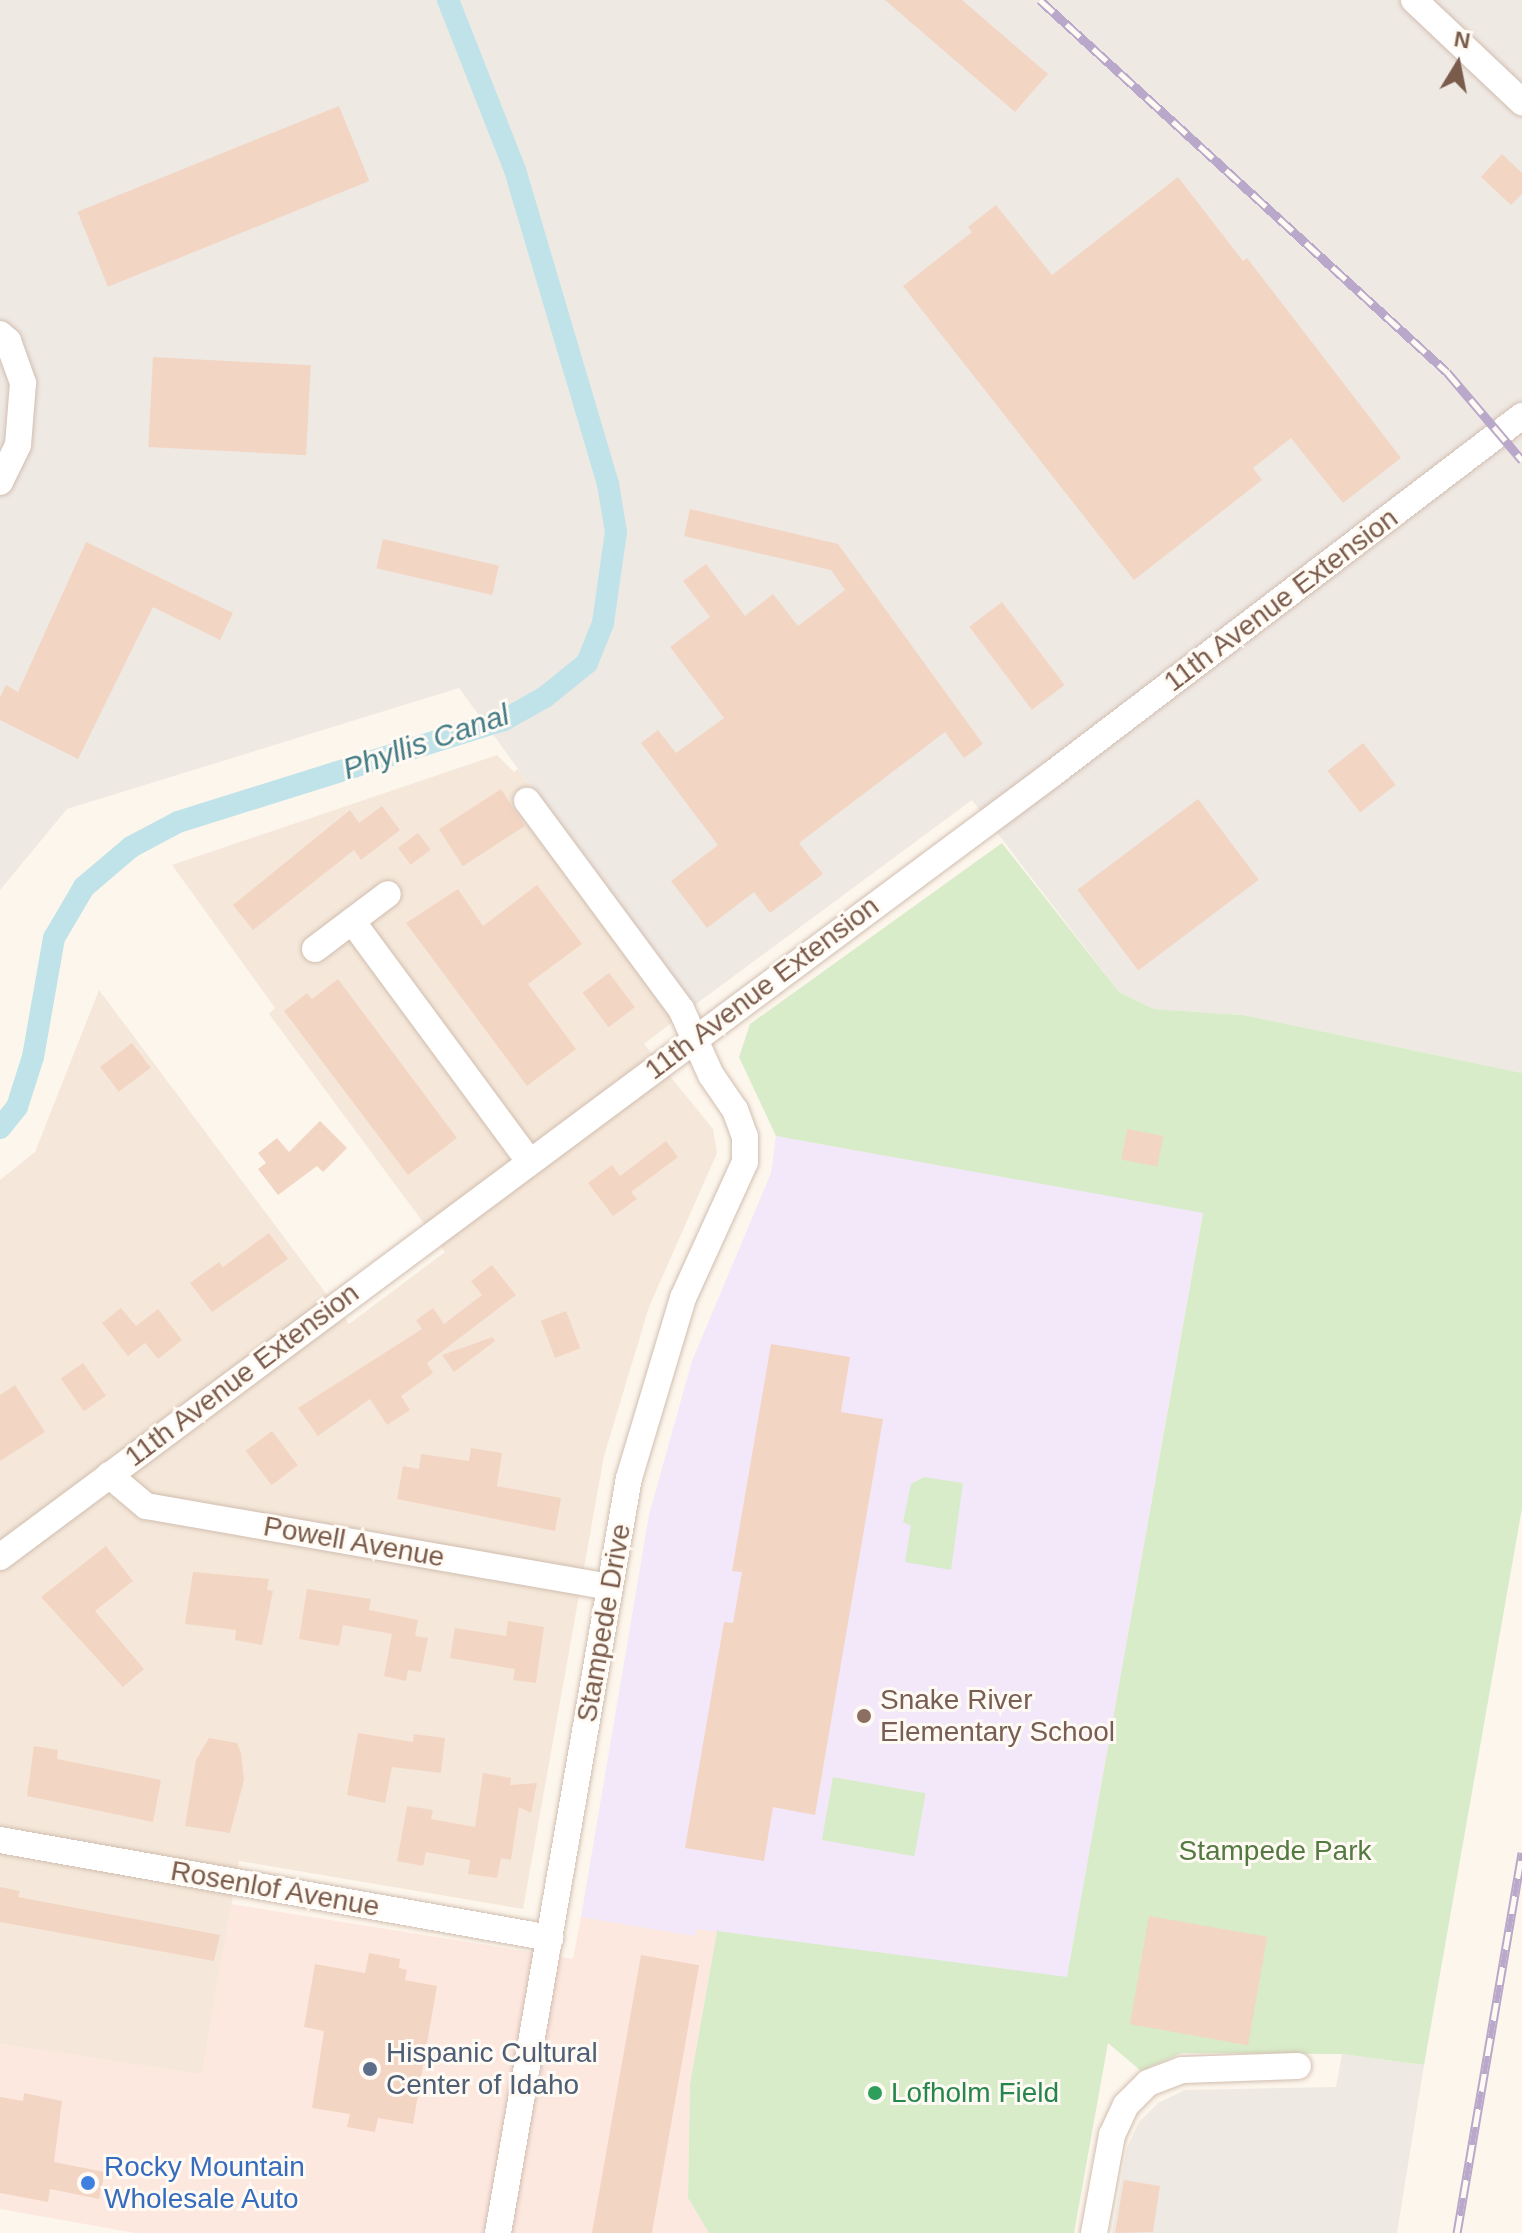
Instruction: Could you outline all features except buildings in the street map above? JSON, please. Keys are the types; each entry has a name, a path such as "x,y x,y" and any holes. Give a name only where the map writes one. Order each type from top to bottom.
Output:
{"street":[{"path":"1414,0 1522,102"},
{"path":"0,334 8,341 23,383 18,445 0,482"},
{"name":"11th Avenue Extension","path":"0,1557 528,1160 695,1040 1522,416"},
{"name":"Stampede Drive","path":"498,2233 629,1478 683,1298 745,1162 745,1137 735,1110 681,1009 527,801"},
{"path":"315,949 388,894"},
{"path":"352,921 528,1160"},
{"name":"Powell Avenue","path":"109,1475 146,1506 610,1587"},
{"name":"Rosenlof Avenue","path":"0,1840 550,1938"},
{"path":"1094,2233 1112,2135 1126,2105 1148,2083 1182,2070 1298,2066"}],"shaded area":[{"path":"0,0 1522,0 1522,1073 1243,1015 1154,1009 1119,992 972,800 692,1007 459,688 67,809 0,890"},
{"path":"497,755 514,772 518,769 692,1007 644,1044 713,1129 717,1153 649,1307 604,1456 523,1909 239,1861 202,2075 0,2044 0,1180 35,1152 99,990 349,1324 445,1252 269,1014 275,1008 172,865"},
{"name":"Snake River Elementary School","path":"776,1136 1203,1212 1067,1978 697,1929 695,1936 581,1917 649,1515 692,1361 771,1173"},
{"path":"231,1904 573,1959 581,1917 695,1936 696,1929 717,1931 690,2084 688,2198 709,2233 135,2233 0,2209 0,2044 202,2074"},
{"path":"1342,2054 1424,2065 1397,2233 1112,2233 1127,2148 1139,2122 1158,2103 1185,2090 1336,2087"}],"green space":[{"name":"Stampede Park","path":"1002,843 1119,992 1154,1009 1243,1015 1522,1073 1522,1508 1424,2065 1342,2054 1182,2053 1141,2071 1108,2043 1074,2233 709,2233 688,2198 690,2084 717,1931 1067,1977 1203,1213 776,1136 739,1057 750,1024"},
{"path":"924,1477 963,1483 951,1570 905,1562 911,1526 903,1522 911,1484"},
{"path":"833,1777 926,1793 914,1856 822,1840"}],"waterway":[{"name":"Phyllis Canal","path":"0,1128 17,1107 33,1057 54,938 84,887 131,847 178,822 504,720 545,697 587,663 603,623 616,532 608,484 515,170 448,0"}],"railway":[{"path":"1040,0 1447,372 1522,460"},
{"path":"1457,2233 1522,1853"}],"place":[{"name":"Snake River Elementary School","path":"864,1716"},
{"name":"Hispanic Cultural Center of Idaho","path":"370,2069"},
{"name":"Lofholm Field","path":"875,2093"},
{"name":"Rocky Mountain Wholesale Auto","path":"88,2183"}]}
